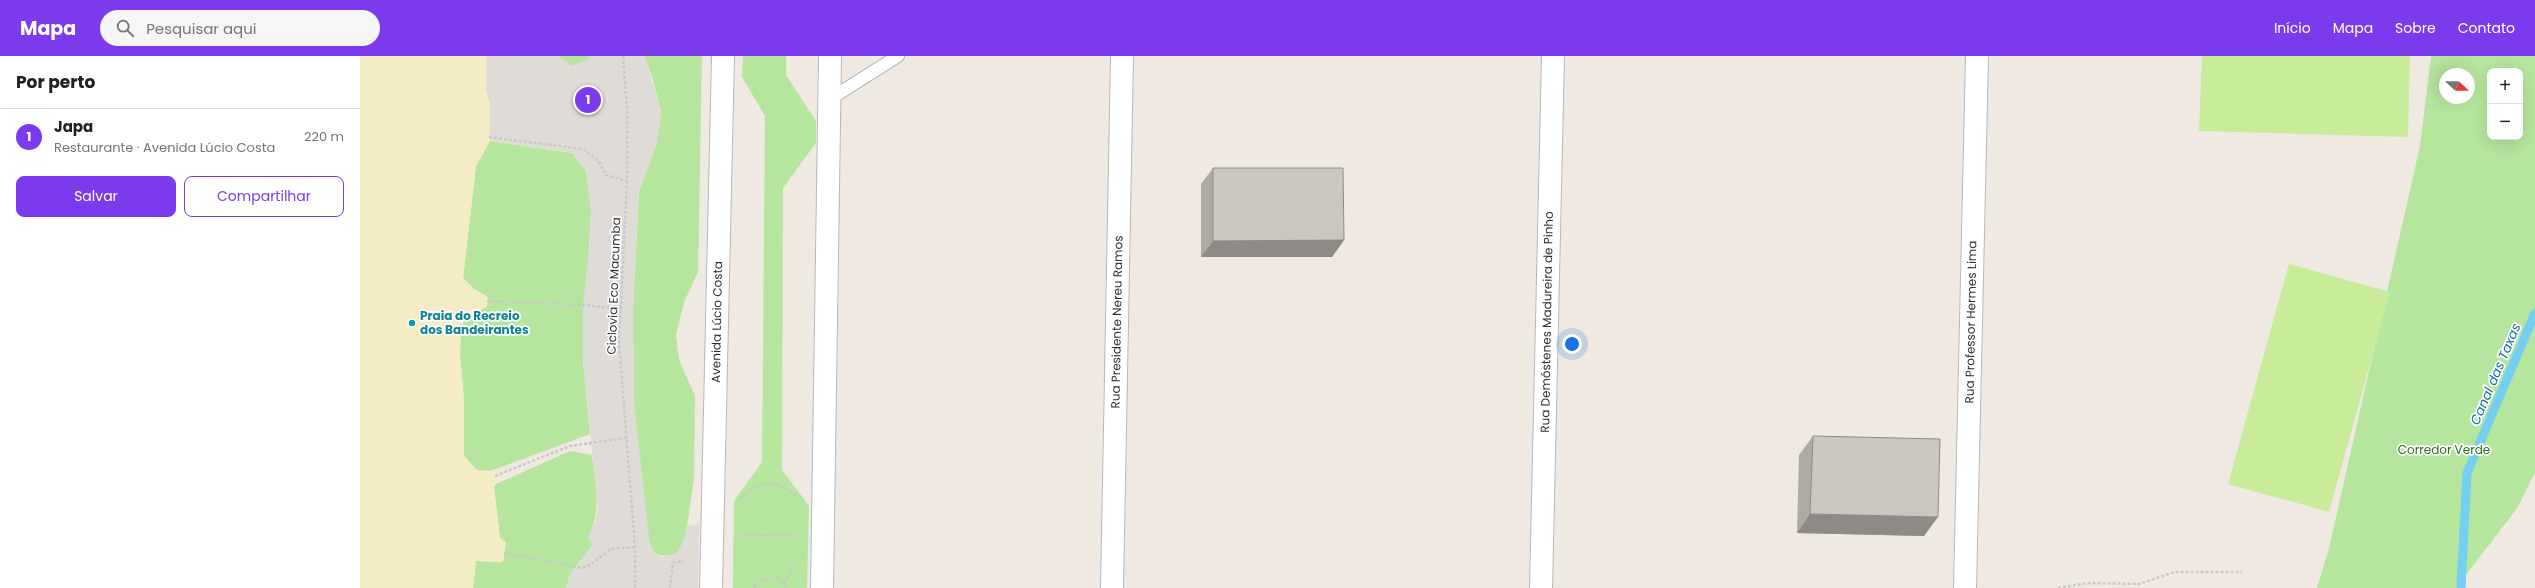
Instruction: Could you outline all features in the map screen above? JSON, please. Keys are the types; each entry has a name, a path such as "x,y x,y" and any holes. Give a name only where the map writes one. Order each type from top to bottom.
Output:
{"street":[{"name":"Avenida Lúcio Costa","path":"712,588 723,56"},
{"path":"822,588 830,56"},
{"name":"Rua Presidente Nereu Ramos","path":"1112,588 1122,56"},
{"name":"Rua Demóstenes Madureira de Pinho","path":"1541,588 1553,56"},
{"name":"Rua Professor Hermes Lima","path":"1965,588 1977,56"}],"lane":[{"path":"830,99 898,56"}],"path":[{"name":"Ciclovia Eco Macumba","path":"623,56 627,109 627,181 622,309 619,343 635,547 635,588"},
{"path":"489,136 583,149 598,160 606,175 627,181"},
{"path":"487,301 583,305 622,309"},
{"path":"495,476 570,446 626,438"},
{"path":"713,522 750,490 766,484 775,483 787,488 796,498 796,502"},
{"path":"795,529 795,543"},
{"path":"504,553 582,568 590,565 611,549 635,547"},
{"path":"670,588 673,563 686,561"},
{"path":"784,583 790,575 794,563"},
{"path":"2058,588 2088,583 2139,584 2174,572 2242,572"},
{"path":"754,588 764,579 778,579 788,588"}],"green space":[{"path":"559,56 589,56 588,60 572,66"},
{"path":"644,56 702,56 698,272 684,302 676,335 679,360 695,396 694,479 683,543 676,554 665,556 657,554 654,551 648,536 634,404 633,311 639,191 657,143 661,112 652,76"},
{"path":"743,56 786,56 786,75 816,121 816,143 783,188 782,470 809,506 807,588 733,588 734,501 762,462 765,116 742,77"},
{"path":"2202,56 2410,56 2408,137 2199,131"},
{"name":"Corredor Verde","path":"2431,56 2535,56 2535,472 2518,507 2456,588 2317,588 2329,548 2420,146"},
{"path":"490,141 572,153 586,171 591,209 583,362 590,434 488,472 477,471 464,456 464,400 460,356 461,327 466,318 477,311 481,293 474,289 463,278 476,166"},
{"path":"2289,264 2390,292 2329,512 2228,484"},
{"path":"570,451 592,455 597,497 595,517 588,538 593,544 570,574 566,588 473,588 476,561 503,562 506,542 500,538 494,487 496,484"}],"sand":[{"name":"Praia do Recreio dos Bandeirantes","path":"360,56 486,56 486,90 490,104 490,141 476,166 463,278 474,289 488,297 487,307 466,318 461,327 460,356 464,400 464,456 477,470 492,471 498,481 494,487 500,538 506,542 503,562 476,561 473,588 360,588"}],"shaded area":[{"path":"486,56 559,56 572,66 588,60 589,56 644,56 646,60 661,112 657,143 639,191 633,311 634,404 650,546 655,553 662,557 676,554 683,543 687,526 699,524 698,588 566,588 570,574 593,544 588,538 595,523 598,508 583,362 583,305 589,249 591,209 586,171 572,153 490,141 490,104 486,90"}],"building":[{"path":"1213,168 1343,168 1344,240 1213,241"},
{"path":"1813,436 1940,439 1938,517 1810,514"}],"waterway":[{"name":"Canal das Taxas","path":"2461,588 2467,473 2535,313"}],"place":[{"name":"Japa","path":"588,100"},
{"name":"Praia do Recreio dos Bandeirantes","path":"412,323"}]}
